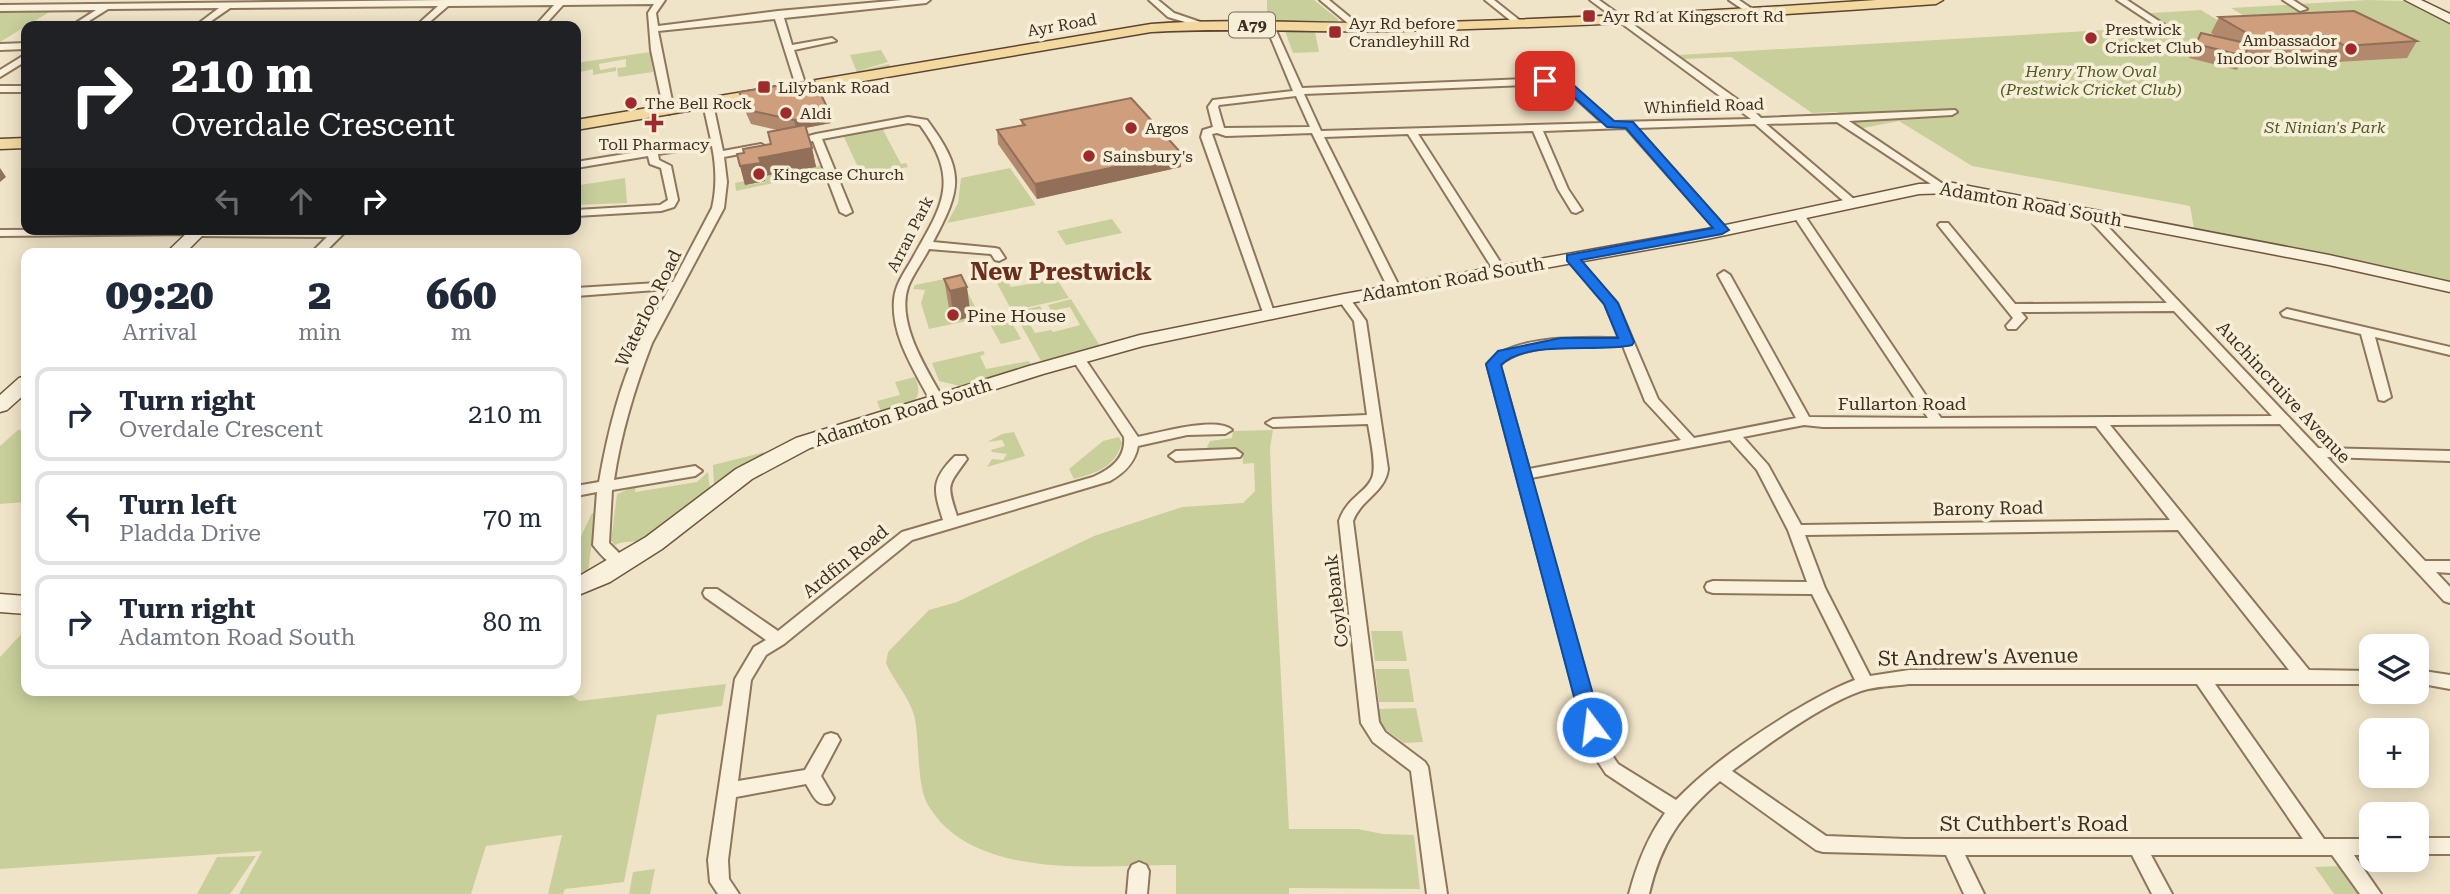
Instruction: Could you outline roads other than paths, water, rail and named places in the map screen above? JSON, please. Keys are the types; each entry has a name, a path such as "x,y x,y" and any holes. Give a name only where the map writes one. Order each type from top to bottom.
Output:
{"main road":[{"name":"Ayr Road","path":"581,124 802,89 1150,28 1205,25 1359,28 1520,23 1751,11 1837,3 1936,0"},
{"path":"0,144 21,143"}],"street":[{"path":"192,5 201,0"},
{"path":"654,29 926,0"},
{"path":"1153,0 1171,15 1205,25"},
{"path":"1324,0 1359,28"},
{"path":"1489,0 1520,23"},
{"path":"1594,0 1752,114 1851,202"},
{"path":"1732,0 1751,11"},
{"path":"2120,0 2176,35"},
{"path":"2287,0 2303,9"},
{"path":"2411,0 2450,19"},
{"path":"544,21 562,1"},
{"path":"0,8 271,2 660,1"},
{"path":"660,1 652,13 656,50 669,111"},
{"path":"426,21 446,3"},
{"path":"206,21 229,5"},
{"path":"83,21 107,6"},
{"path":"778,14 802,89"},
{"path":"1150,28 1171,15"},
{"path":"1270,26 1317,132 1395,290"},
{"path":"789,48 832,41"},
{"path":"0,47 21,46"},
{"path":"0,74 21,60"},
{"path":"1269,315 1206,137 1207,132 1219,129 1213,107 1216,102 1299,92 1552,81 1566,85 1611,125"},
{"path":"0,89 21,89"},
{"name":"Waterloo Road","path":"622,564 601,545 606,487 636,366 718,208 723,186 708,104"},
{"name":"Whinfield Road","path":"1219,129 1226,132 1412,132 1839,119 1952,112"},
{"name":"Arran Park","path":"581,163 653,153 816,137 901,120 913,119 925,124 948,169 952,184 946,203 902,288 898,303 901,323 937,400"},
{"path":"1839,119 1941,186"},
{"path":"1629,125 1722,230"},
{"path":"1536,127 1563,189 1574,206 1586,201"},
{"path":"1412,132 1500,271"},
{"path":"816,137 846,212"},
{"path":"581,213 660,208 670,205 673,200 666,166 654,162 653,153"},
{"name":"Adamton Road South","path":"581,585 654,543 733,481 768,460 803,443 937,400 1140,341 1344,299 1722,230 1941,186 2329,260 2450,288"},
{"name":"Auchincruive Avenue","path":"2090,214 2450,597"},
{"path":"1799,215 1938,422"},
{"path":"1944,225 2020,318 2012,326"},
{"path":"0,233 21,233"},
{"path":"181,248 195,235"},
{"path":"322,248 335,235"},
{"path":"925,245 995,251 999,258"},
{"path":"1572,258 1611,303 1652,401 1690,442"},
{"path":"1724,275 1804,421"},
{"path":"581,292 677,285"},
{"name":"Coylebank","path":"1344,299 1360,321 1381,476 1375,487 1350,505 1346,521 1370,723 1378,737 1419,767 1437,894"},
{"path":"2012,308 2178,307"},
{"path":"2287,313 2450,351"},
{"path":"2367,332 2384,397"},
{"path":"1627,342 1561,343 1497,357 1493,364 1598,748 1612,769 1677,811"},
{"path":"1078,359 1129,432 1133,443 1198,430 1225,430"},
{"path":"0,406 21,387"},
{"path":"1273,423 1374,419"},
{"name":"Fullarton Road","path":"1524,475 1804,421 2285,420"},
{"path":"2100,422 2305,678"},
{"path":"1198,430 1199,455"},
{"path":"1732,433 1763,468 1796,530 1817,588 1866,683"},
{"name":"Ardfin Road","path":"729,894 720,882 718,860 743,679 760,651 778,640 907,536 1110,476 1124,463 1133,443"},
{"path":"2315,452 2450,456"},
{"path":"1176,456 1235,454"},
{"path":"951,522 940,488 944,475 960,459"},
{"path":"581,490 695,471"},
{"name":"Barony Road","path":"1796,530 2182,525"},
{"path":"2421,566 2450,567"},
{"path":"1713,587 1817,588"},
{"path":"711,593 778,640"},
{"path":"0,603 21,605"},
{"name":"St Andrew's Avenue","path":"1639,894 1642,869 1677,811 1759,741 1824,702 1866,683 1909,677 2359,677"},
{"path":"2202,678 2329,847 2371,894"},
{"path":"2429,679 2450,682"},
{"path":"811,776 831,740"},
{"name":"St Cuthbert's Road","path":"1720,772 1823,844 1952,847 2359,847"},
{"path":"727,792 811,776"},
{"path":"811,776 825,798"},
{"path":"2429,846 2450,846"},
{"path":"1952,847 1974,894"},
{"path":"2137,847 2162,894"},
{"path":"1136,894 1139,871"}],"place":[{"name":"Ayr Rd at Kingscroft Rd","path":"1589,16"},
{"name":"Ayr Rd before Crandleyhill Rd","path":"1335,32"},
{"name":"Prestwick Cricket Club","path":"2091,38"},
{"name":"Ambassador Indoor Bolwing","path":"2351,49"},
{"name":"Lilybank Road","path":"764,87"},
{"name":"The Bell Rock","path":"631,103"},
{"name":"Aldi","path":"786,113"},
{"name":"Toll Pharmacy","path":"654,123"},
{"name":"Argos","path":"1131,128"},
{"name":"Sainsbury's","path":"1089,156"},
{"name":"Kingcase Church","path":"759,174"},
{"name":"Pine House","path":"953,315"}],"district":[{"name":"New Prestwick","path":"1061,272"}],"park label":[{"name":"Henry Thow Oval (Prestwick Cricket Club)","path":"2091,80"},
{"name":"St Ninian's Park","path":"2325,127"}]}
